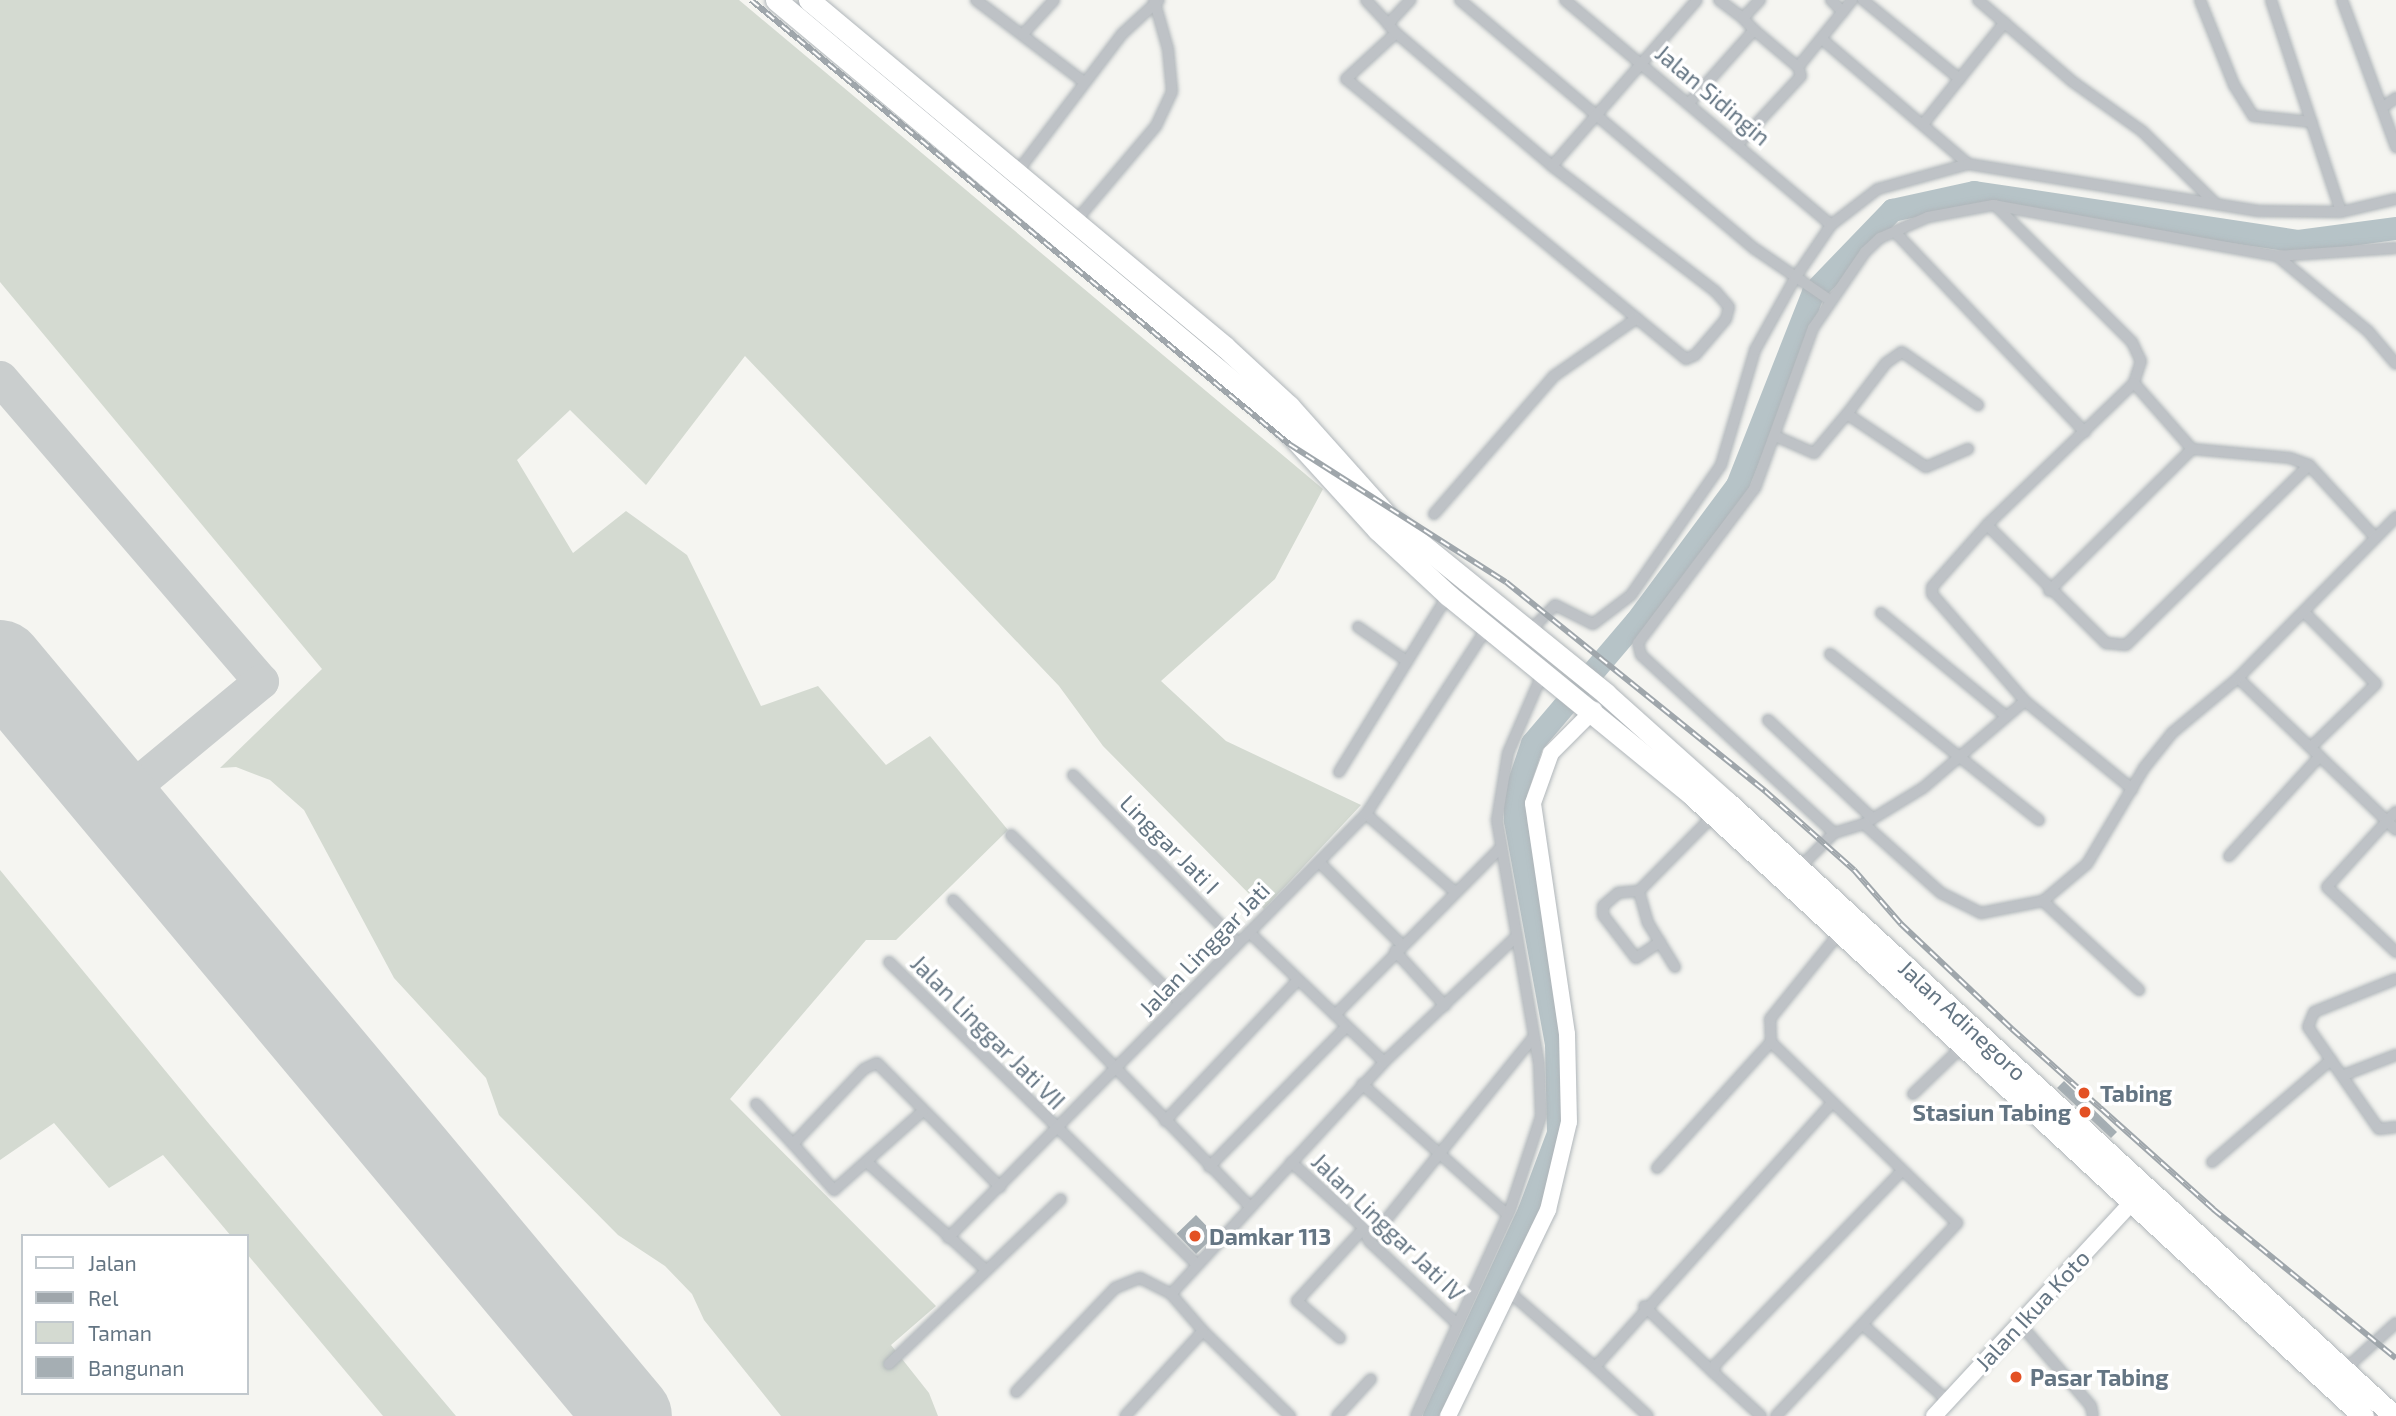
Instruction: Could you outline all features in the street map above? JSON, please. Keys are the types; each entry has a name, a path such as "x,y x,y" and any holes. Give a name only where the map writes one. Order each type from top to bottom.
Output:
{"highway":[{"path":"776,0 855,69 1282,412 1378,530 1448,595 1488,626 1551,668"},
{"path":"809,0 1074,223 1282,412 1389,518 1529,632 1551,668"},
{"path":"855,69 870,54"},
{"name":"Jalan Adinegoro","path":"1551,668 1696,787 2394,1416"},
{"name":"Jalan Adinegoro","path":"1720,809 1799,868 1847,925 1964,1045 2130,1204 2363,1416"}],"street":[{"path":"976,0 1084,82"},
{"path":"1023,34 1054,0"},
{"path":"1366,0 1392,28 1552,166 1729,307 1726,319 1690,359 1346,79 1392,28 1410,0"},
{"path":"1460,0 1599,112 1797,279 1829,299"},
{"name":"Jalan Sidingin","path":"1565,0 1831,225"},
{"path":"1552,166 1640,61 1697,0"},
{"path":"1719,0 1798,67"},
{"path":"1743,19 1760,0"},
{"path":"1831,0 1843,12"},
{"path":"1737,145 1798,81 1798,67 1823,40 1852,0"},
{"path":"1863,0 1960,79"},
{"path":"1978,0 2073,82 2142,131 2214,202"},
{"path":"2200,0 2234,85 2253,116 2312,122"},
{"path":"2271,0 2341,212"},
{"path":"2342,0 2396,146"},
{"path":"1015,175 1122,34 1157,1"},
{"path":"1074,223 1156,126 1172,90 1157,1"},
{"path":"1924,123 2005,22"},
{"path":"1689,103 1754,30"},
{"path":"1823,40 1924,123 1969,164"},
{"path":"2382,107 2396,98"},
{"path":"1529,632 1555,605 1593,624 1631,595 1721,465 1755,349 1797,279 1831,225 1878,189 1969,164 2258,211 2341,212 2396,199"},
{"path":"1995,205 2132,342 2141,361 2134,383 1987,525 1932,587 1932,594 2025,701 2132,789"},
{"path":"1834,833 1642,655 1638,643 1755,488 1813,328 1829,299 1865,252 1895,232 1928,216 1995,205 2277,256 2396,248"},
{"path":"1895,232 2085,432"},
{"path":"2277,256 2368,331 2396,364"},
{"path":"1434,514 1554,376 1637,318"},
{"path":"1775,436 1815,453 1886,362 1902,352 1978,405"},
{"path":"2134,383 2192,449 2290,458 2309,465 2374,536"},
{"path":"1847,414 1926,467 1968,449"},
{"path":"2049,591 2192,449"},
{"path":"1987,525 2049,591 2106,643 2126,645 2309,465"},
{"path":"1768,720 1941,893 1980,913 2043,901 2087,864 2132,789 2172,733 2238,678 2305,613 2374,536 2396,517"},
{"path":"1339,772 1448,595"},
{"path":"1881,613 2006,716"},
{"path":"2305,613 2376,684 2311,747"},
{"path":"1358,626 1407,661"},
{"name":"Jalan Linggar Jati","path":"948,1238 1116,1072 1180,1002 1366,814 1488,626"},
{"path":"1830,654 1957,759 2039,820"},
{"path":"1416,1416 1455,1321 1507,1215 1543,1103 1517,936 1500,848 1501,780 1551,668"},
{"path":"2238,678 2396,830"},
{"path":"1799,868 1834,833 1868,820 1913,795 2025,701"},
{"path":"1448,1416 1506,1289 1548,1210 1572,1091 1532,803 1551,753 1597,704"},
{"path":"2230,856 2320,756"},
{"name":"Linggar Jati I","path":"1073,775 1238,943"},
{"path":"1660,942 1636,958 1603,915 1603,906 1618,893 1639,891 1720,809"},
{"path":"2396,812 2327,887 2396,953"},
{"path":"1366,814 1454,891"},
{"path":"1012,835 1180,1002"},
{"path":"1335,1015 1398,947 1500,848"},
{"path":"1319,862 1398,947 1445,1006"},
{"path":"1639,891 1648,923 1675,967"},
{"path":"953,900 1116,1072 1250,1206"},
{"path":"2043,901 2139,990"},
{"path":"1776,1416 1956,1223 1771,1042 1770,1019 1847,925"},
{"path":"1250,932 1384,1062"},
{"path":"1171,1294 1195,1263 1362,1084 1517,936"},
{"name":"Jalan Linggar Jati VII","path":"889,961 1057,1131 1195,1263"},
{"path":"2396,979 2314,1012 2308,1021 2310,1034 2344,1075 2379,1129 2396,1127"},
{"path":"1165,1121 1298,980"},
{"path":"1209,1167 1347,1026"},
{"path":"1369,1241 1533,1038"},
{"path":"1657,1168 1771,1042"},
{"path":"1913,1094 1964,1045"},
{"path":"2344,1075 2396,1055"},
{"path":"2212,1162 2331,1060"},
{"path":"793,1144 873,1063 1000,1187"},
{"path":"1362,1084 1507,1215"},
{"path":"1595,1367 1644,1306 1832,1103"},
{"path":"756,1104 832,1190 869,1164 923,1111"},
{"name":"Jalan Linggar Jati IV","path":"1291,1162 1364,1228 1369,1241 1455,1321"},
{"path":"869,1164 985,1269"},
{"path":"1714,1373 1715,1365 1902,1171"},
{"path":"889,1364 1060,1199"},
{"name":"Jalan Ikua Koto","path":"1934,1416 2130,1204"},
{"path":"1340,1338 1297,1301 1364,1228"},
{"path":"1016,1392 1122,1282 1140,1278 1171,1294 1203,1331 1290,1416"},
{"path":"1506,1289 1648,1416"},
{"path":"1644,1306 1761,1416"},
{"path":"2344,1370 2396,1323"},
{"path":"2020,1324 2091,1406 2093,1416"},
{"path":"1863,1325 1948,1401"},
{"path":"1125,1416 1203,1331"},
{"path":"1337,1416 1371,1379"}],"green space":[{"path":"0,0 739,0 1323,489 1275,579 1161,681 1226,741 1361,805 1264,909 1103,746 1059,686 745,356 646,485 570,410 517,460 573,553 626,511 687,555 761,706 818,686 886,765 930,736 1008,830 896,940 866,940 730,1099 936,1306 891,1345 929,1393 938,1416 781,1416 704,1320 692,1294 665,1266 618,1235 499,1115 486,1078 394,978 304,810 270,780 236,767 220,768 322,669 0,282"},
{"path":"0,870 210,1125 456,1416 383,1416 248,1255 248,1234 229,1234 163,1155 109,1188 54,1123 0,1160"}],"building":[{"path":"2064,1081 2117,1132 2111,1138 2057,1088"},
{"name":"Damkar 113","path":"1196,1215 1215,1235 1196,1254 1177,1234"}],"waterway":[{"path":"1434,1416 1529,1210 1558,1133 1556,1044 1515,820 1515,793 1532,743 1636,621 1737,485 1813,292 1892,210 1974,192 2298,241 2396,228"}],"taxiway":[{"path":"0,378 261,681 116,801"}],"runway":[{"path":"0,663 629,1416"}],"railway":[{"path":"751,0 1289,444 1506,582 1765,791 1854,870 1901,924 2012,1029 2213,1209 2396,1358"}],"place":[{"name":"Tabing","path":"2084,1093"},
{"name":"Stasiun Tabing","path":"2085,1112"},
{"name":"Damkar 113","path":"1195,1236"},
{"name":"Pasar Tabing","path":"2016,1377"}]}
